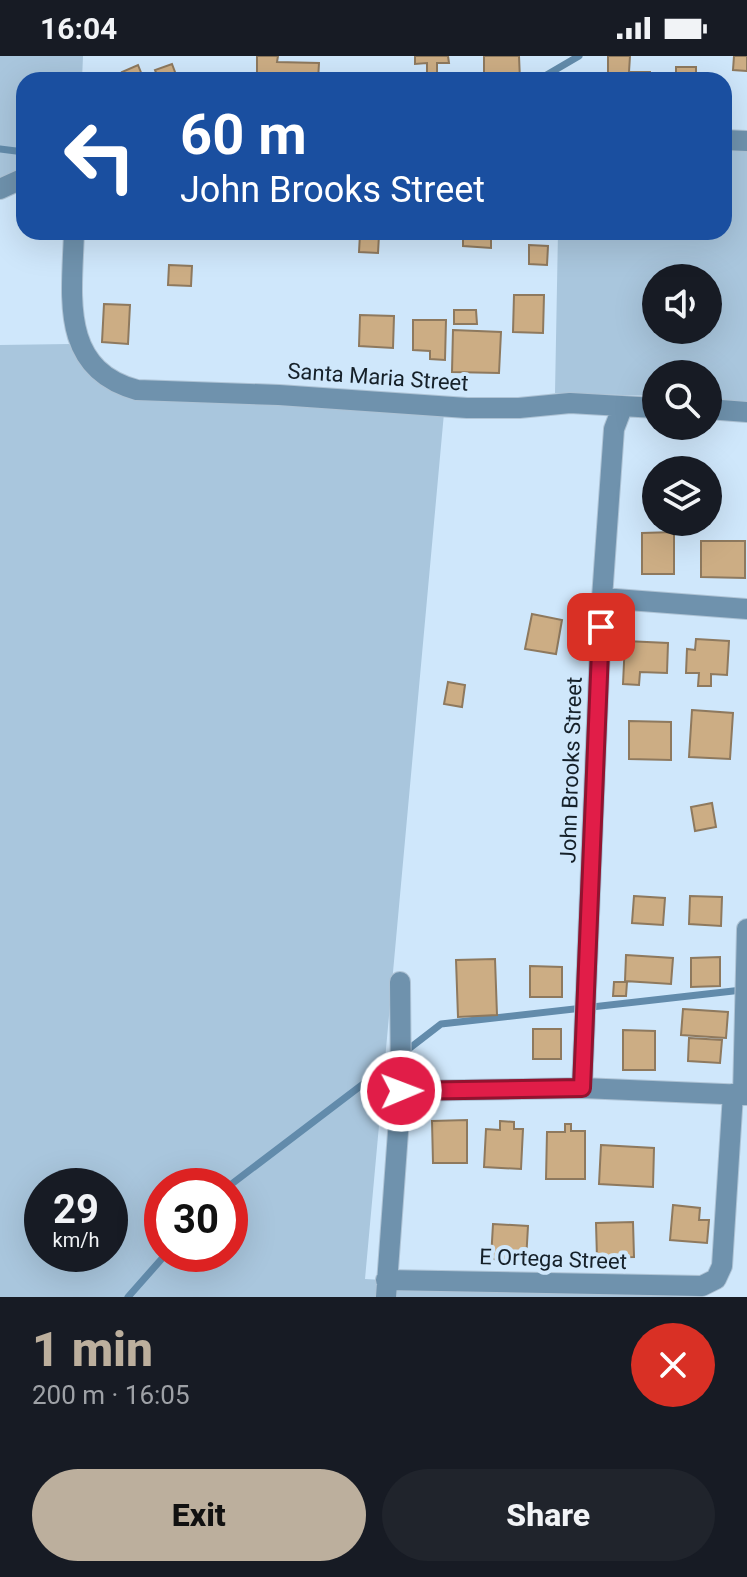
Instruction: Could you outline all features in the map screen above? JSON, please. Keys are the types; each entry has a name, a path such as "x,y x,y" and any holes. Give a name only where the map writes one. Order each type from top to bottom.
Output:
{"street":[{"name":"Santa Maria Street","path":"74,240 72,297 76,335 85,356 119,385 137,390 264,394 467,408 519,408 570,403 642,408"},
{"name":"John Brooks Street","path":"582,1088 602,598 614,429 622,408"},
{"path":"722,410 747,412"},
{"path":"602,598 747,609"},
{"path":"401,1091 582,1088 741,1095 747,929"},
{"path":"386,1288 401,1091 400,982"},
{"name":"E Ortega Street","path":"386,1288 536,1281 623,1291 702,1286 716,1279 722,1266 741,1095"}],"shaded area":[{"path":"0,56 83,56 82,72 16,72 16,176 0,183"},
{"path":"732,149 747,150 747,403 722,400 722,360 642,360 642,396 555,393 558,240 732,240"},
{"path":"69,344 95,377 444,413 365,1279 689,1297 0,1297 0,345"}],"building":[{"path":"257,56 278,56 277,62 319,63 318,72 257,72"},
{"path":"415,56 448,56 449,63 437,63 437,72 427,72 427,63 415,64"},
{"path":"484,56 519,56 520,72 484,72"},
{"path":"608,56 630,56 629,72 608,72"},
{"path":"734,56 747,56 747,71 733,70"},
{"path":"172,64 175,72 156,72"},
{"path":"138,65 141,72 122,72"},
{"path":"676,67 696,67 696,72 676,72"},
{"path":"360,240 379,240 378,253 359,252"},
{"path":"463,240 491,240 491,248 463,246"},
{"path":"529,245 548,246 547,265 529,264"},
{"path":"169,265 192,266 191,286 168,285"},
{"path":"514,295 544,295 543,333 513,332"},
{"path":"104,304 130,305 128,344 102,342"},
{"path":"454,310 476,310 477,324 454,324"},
{"path":"360,315 394,316 393,348 359,346"},
{"path":"413,320 446,320 445,360 430,359 430,351 413,350"},
{"path":"453,330 501,332 499,373 452,372"},
{"path":"642,536 674,536 674,574 642,574"},
{"path":"701,541 745,541 745,578 701,577"},
{"path":"532,614 562,620 556,654 525,649"},
{"path":"696,639 729,641 727,675 711,674 711,686 698,686 699,673 686,673 687,649 695,650"},
{"path":"625,641 668,643 667,673 640,672 639,685 623,684"},
{"path":"448,682 465,685 462,707 444,704"},
{"path":"692,710 733,713 730,759 689,757"},
{"path":"629,721 671,722 671,760 629,759"},
{"path":"712,803 716,827 695,831 691,807"},
{"path":"634,896 665,898 663,925 632,923"},
{"path":"690,896 722,897 721,926 689,924"},
{"path":"626,955 673,958 671,984 625,981"},
{"path":"720,957 720,986 691,987 691,958"},
{"path":"495,959 497,1015 458,1017 456,960"},
{"path":"530,966 562,967 562,997 530,997"},
{"path":"614,982 627,982 626,996 613,996"},
{"path":"683,1009 728,1012 726,1038 681,1035"},
{"path":"533,1029 561,1029 561,1059 533,1059"},
{"path":"623,1030 655,1031 655,1070 623,1070"},
{"path":"689,1038 722,1040 720,1063 688,1061"},
{"path":"467,1120 467,1163 433,1163 432,1121"},
{"path":"500,1121 514,1122 514,1129 523,1129 521,1169 484,1167 486,1129 500,1130"},
{"path":"565,1124 571,1124 571,1131 585,1131 585,1179 546,1179 547,1132 565,1132"},
{"path":"601,1145 654,1148 653,1187 599,1184"},
{"path":"673,1205 700,1208 699,1220 709,1220 707,1243 670,1240"},
{"path":"633,1222 634,1257 597,1258 596,1223"},
{"path":"493,1224 528,1226 526,1261 491,1259"}],"waterway":[{"path":"552,72 579,56"},
{"path":"0,149 16,151"},
{"path":"406,1051 441,1024 742,990"},
{"path":"248,1172 396,1059"},
{"path":"128,1297 150,1272"}],"route":[{"path":"401,1091 582,1088 601,627"}]}
